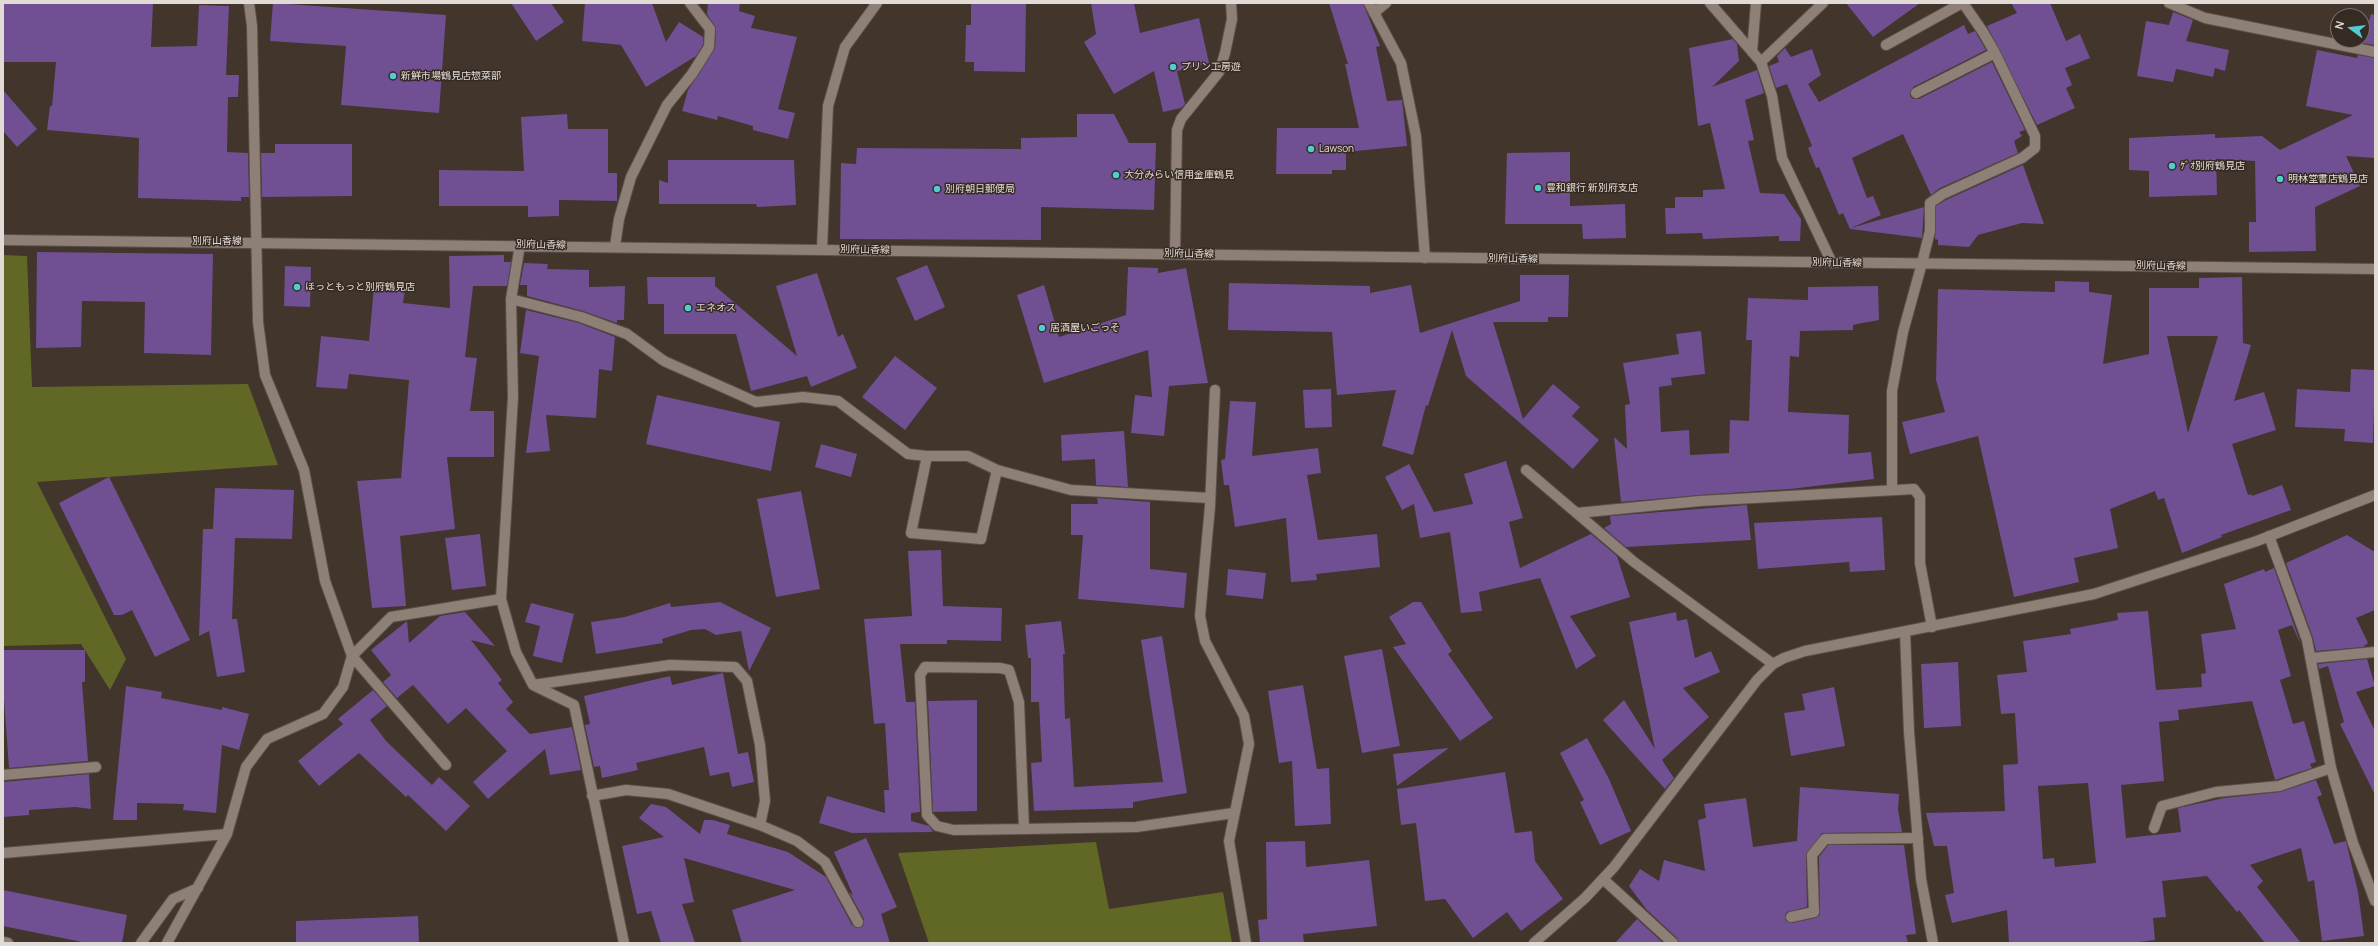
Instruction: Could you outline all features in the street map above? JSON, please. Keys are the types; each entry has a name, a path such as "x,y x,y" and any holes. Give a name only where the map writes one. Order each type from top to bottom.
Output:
{"street":[{"path":"249,3 252,26 254,241 258,322 265,375 304,470 325,581 352,656 446,765"},
{"path":"615,246 619,219 631,177 667,105 692,74 709,47 710,29 690,3"},
{"path":"822,249 828,106 845,47 877,3"},
{"path":"1175,254 1177,130 1181,119 1219,72 1225,53 1232,19 1231,3"},
{"path":"1369,3 1401,63 1416,136 1425,258"},
{"path":"1374,13 1386,3"},
{"path":"1710,3 1761,62 1772,96 1782,158 1832,263"},
{"path":"1752,52 1756,3"},
{"path":"1761,62 1823,3"},
{"path":"1886,46 1962,3 1984,32 2035,136 2035,148 2022,158 1943,194 1930,203 1930,231 1903,332 1892,391 1892,490"},
{"path":"2169,3 2205,18 2375,52"},
{"path":"1916,93 1995,53"},
{"name":"別府山香線","path":"3,240 254,241 1425,258 2375,269"},
{"path":"520,245 511,299 513,397 501,599 516,652 533,685 574,705 624,943"},
{"path":"511,299 581,317 628,334 664,361 756,402 803,397 838,401 908,454 927,456 968,456 997,470 1071,490 1210,498"},
{"path":"1215,390 1210,498 1200,616 1204,641 1244,716 1249,744 1229,841 1246,943"},
{"path":"927,456 911,533 981,539 997,470"},
{"path":"1526,470 1634,562 1773,664"},
{"path":"1577,513 1708,500 1914,489 1918,492 1921,515 1920,563 1932,627"},
{"path":"1534,943 1603,879 1757,680 1773,664 1805,651 2094,594 2269,536 2375,496"},
{"path":"2269,536 2312,658 2324,740 2331,768 2353,843 2375,902"},
{"path":"167,943 227,834 246,767 266,739 323,714 343,687 352,656 391,617 501,599"},
{"path":"1905,632 1909,732 1921,879 1933,943"},
{"path":"2312,658 2375,652"},
{"path":"533,685 670,665 735,667 747,681 760,745 765,801 760,825"},
{"path":"1024,829 1019,702 1009,670 1000,668 925,667 920,675 927,815 937,826 954,830 1024,829 1136,827 1234,813"},
{"path":"3,775 96,767"},
{"path":"2154,828 2162,806 2216,792 2279,786 2331,768"},
{"path":"592,796 626,790 668,794 760,825 797,841 825,862 858,922"},
{"path":"3,853 227,834"},
{"path":"1791,916 1814,912 1812,855 1825,839 1918,838"},
{"path":"1603,879 1673,943"},
{"path":"141,943 173,899 198,888"},
{"path":"3,942 8,943"}],"green space":[{"path":"3,255 27,256 32,387 248,384 278,465 37,482 126,659 110,690 81,644 3,646"},
{"path":"1096,842 1109,909 1223,892 1232,943 929,943 898,853"}],"building":[{"path":"3,3 153,3 151,47 197,46 199,5 229,6 226,75 239,75 238,97 228,97 227,152 248,153 249,197 241,197 241,201 138,198 139,138 47,130 50,106 52,106 56,62 3,62"},
{"name":"新鮮市場鶴見店惣菜部","path":"273,3 446,15 439,113 341,105 346,46 270,41"},
{"path":"511,3 551,3 564,22 536,41"},
{"path":"585,3 652,3 666,42 679,22 703,37 703,45 696,56 646,87 621,45 582,41"},
{"path":"708,3 740,3 739,11 755,16 751,28 797,37 778,109 795,113 788,139 753,130 753,126 718,116 717,120 682,111 688,90 715,48 716,29 707,14"},
{"path":"971,3 1026,3 1025,72 974,71 974,62 965,62 966,25 971,25"},
{"path":"1091,3 1134,3 1140,33 1199,18 1209,63 1177,71 1185,104 1181,108 1163,112 1154,71 1114,94 1084,42 1096,34"},
{"path":"1329,3 1363,3 1380,46 1376,47 1387,101 1402,100 1407,146 1346,152 1346,170 1332,170 1332,174 1276,174 1277,128 1359,128 1345,64 1348,64"},
{"path":"1846,3 1920,3 1873,37"},
{"path":"2011,3 2050,3 2066,41 2080,34 2090,58 2065,68 2072,85 2066,88 2075,108 2037,125 1987,26 2017,13"},
{"path":"2173,12 2193,20 2186,41 2229,50 2225,71 2215,68 2213,77 2176,69 2173,82 2137,76 2146,21 2169,25"},
{"path":"2371,14 2375,15 2375,45 2370,44"},
{"path":"1964,25 1968,34 1975,31 1986,50 1913,87 1910,96 1913,99 1919,99 1992,62 2025,130 2019,132 2022,136 2014,141 2018,153 1940,188 1931,195 1903,134 1852,158 1867,198 1873,196 1881,215 1851,228 1924,207 1922,238 1850,229 1843,213 1839,215 1819,167 1816,168 1808,148 1812,146 1787,84 1776,88 1769,66 1779,62 1777,56 1785,48 1791,57 1812,49 1821,75 1808,84 1819,102"},
{"path":"1733,39 1737,44 1739,61 1712,87 1757,70 1764,93 1745,100 1754,140 1748,141 1760,193 1784,194 1801,219 1800,241 1779,241 1779,236 1703,239 1702,233 1666,234 1665,208 1675,208 1675,197 1703,197 1703,190 1725,189 1710,123 1698,126 1689,48"},
{"path":"2317,50 2357,58 2358,55 2375,58 2375,158 2346,156 2360,186 2315,207 2316,251 2249,252 2249,222 2256,222 2255,161 2216,159 2217,195 2149,197 2149,171 2129,170 2129,138 2215,134 2215,138 2262,136 2280,150 2353,115 2306,106"},
{"path":"3,90 37,129 17,147 3,131"},
{"path":"567,114 568,129 608,129 608,173 617,173 617,201 559,200 559,216 528,217 528,206 439,206 439,170 524,171 521,117"},
{"path":"1077,114 1114,114 1129,143 1156,143 1154,210 1041,207 1041,240 840,239 841,163 856,164 857,148 1021,149 1021,138 1077,137"},
{"path":"275,144 352,144 352,196 262,197 261,153 275,153"},
{"name":"豊和銀行 新別府支店","path":"1570,152 1570,206 1625,204 1626,238 1583,239 1582,224 1505,224 1507,153"},
{"path":"668,160 794,160 796,205 757,207 756,204 659,204 659,180 668,183"},
{"path":"2023,165 2044,224 2022,223 1978,235 1969,247 1938,245 1938,240 1935,239 1936,206"},
{"path":"37,252 213,254 211,355 144,353 145,302 82,301 81,347 36,348"},
{"path":"504,255 504,262 511,262 507,286 473,286 465,357 477,358 470,411 494,411 494,457 447,457 455,529 400,536 406,606 372,608 357,481 401,478 409,380 349,374 347,389 316,387 321,336 369,341 374,287 405,290 403,303 450,308 449,256"},
{"path":"524,263 548,264 547,269 589,270 589,287 625,286 624,320 617,320 617,323 583,311 527,296 527,285 520,285"},
{"path":"927,265 945,307 915,321 896,278"},
{"name":"ほっともっと別府鶴見店","path":"285,266 311,267 310,307 284,306"},
{"path":"1128,267 1158,268 1158,273 1186,268 1208,383 1169,386 1164,436 1131,433 1135,395 1152,397 1148,350 1044,383 1017,295 1044,285 1059,337 1126,315"},
{"path":"817,273 838,337 843,334 857,368 811,387 807,376 751,391 736,334 664,334 664,304 648,304 647,277 715,277 715,286 797,356 776,286"},
{"path":"1520,275 1569,275 1568,317 1548,317 1548,322 1493,322 1523,419 1553,384 1580,407 1572,416 1599,440 1573,469 1466,376 1452,330 1428,406 1426,405 1413,455 1382,446 1396,390 1337,395 1332,332 1228,330 1229,283 1370,286 1370,293 1411,285 1420,333 1520,301"},
{"path":"2242,277 2243,343 2251,345 2234,401 2264,392 2276,430 2232,444 2248,495 2251,494 2252,496 2282,485 2291,510 2221,535 2222,537 2182,553 2164,498 2158,500 2155,491 2110,509 2118,548 2074,558 2079,582 2014,597 1978,436 1910,454 1902,422 1945,412 1936,380 1938,289 2055,292 2055,281 2089,282 2089,292 2112,295 2103,364 2149,354 2149,288 2199,288 2199,278","holes":["2167,336 2218,336 2188,433"]},
{"path":"1878,286 1879,320 1853,325 1853,330 1800,331 1799,357 1790,356 1788,412 1849,415 1848,454 1871,452 1874,479 1790,489 1621,502 1614,437 1627,449 1625,405 1630,404 1623,363 1679,354 1676,334 1701,331 1705,374 1671,378 1672,385 1659,387 1661,432 1689,430 1690,455 1729,453 1730,420 1749,421 1752,340 1746,340 1748,298 1808,300 1808,287"},
{"path":"526,310 579,323 615,337 612,371 599,369 596,418 546,415 550,451 526,453 539,356 520,353"},
{"path":"895,356 937,388 905,430 862,397"},
{"path":"2351,369 2375,370 2373,443 2344,441 2345,429 2295,427 2297,389 2350,392"},
{"path":"1331,389 1332,427 1305,428 1303,390"},
{"path":"657,395 780,422 771,471 646,444"},
{"path":"1230,401 1256,402 1252,456 1318,448 1321,473 1307,475 1318,540 1377,534 1380,567 1316,574 1317,580 1291,582 1286,518 1235,527 1229,485 1224,485 1221,460 1225,459"},
{"path":"1124,431 1128,487 1096,485 1095,459 1062,461 1061,435"},
{"path":"821,444 857,454 851,477 815,467"},
{"path":"1506,461 1523,518 1509,522 1520,568 1591,534 1617,556 1630,597 1570,616 1596,656 1576,669 1540,578 1479,592 1482,611 1461,613 1450,532 1420,538 1414,504 1402,510 1385,477 1409,464 1434,512 1473,504 1464,474"},
{"path":"109,477 190,640 155,657 132,610 122,615 114,615 59,503"},
{"path":"215,488 294,490 292,539 235,538 232,619 237,619 245,672 217,677 209,631 199,636 203,529 213,529"},
{"path":"801,491 820,589 776,597 757,499"},
{"path":"1097,498 1150,502 1150,569 1187,573 1184,608 1078,599 1083,535 1071,535 1071,504 1098,504"},
{"path":"1747,505 1751,540 1626,547 1604,528 1611,524 1610,516"},
{"path":"1882,517 1885,570 1850,572 1849,562 1758,569 1754,523"},
{"path":"480,534 486,586 452,590 445,538"},
{"path":"2347,535 2375,552 2375,610 2356,618 2368,643 2363,647 2316,651 2313,638 2286,563"},
{"path":"941,550 943,606 1002,608 1001,641 947,640 947,644 900,644 906,702 915,702 920,812 911,813 911,821 929,826 933,832 852,833 819,823 827,796 885,813 884,790 889,790 885,723 874,724 864,619 912,616 908,551"},
{"path":"2274,568 2301,645 2292,625 2278,630 2291,676 2280,680 2293,724 2304,721 2316,762 2310,764 2312,768 2275,780 2252,701 2178,710 2179,720 2159,722 2164,781 2121,785 2126,838 2181,832 2178,808 2224,798 2280,792 2316,780 2322,795 2317,797 2334,844 2346,841 2358,892 2364,936 2322,941 2314,880 2308,882 2301,848 2250,865 2263,881 2257,887 2301,943 2265,943 2239,910 2237,912 2207,876 2162,881 2166,917 2153,918 2155,940 2131,943 2009,943 2007,910 1952,923 1945,895 1954,893 1947,846 1934,846 1926,813 2005,811 2003,765 2018,764 2015,713 2001,714 1997,675 2027,672 2023,641 2071,634 2070,629 2118,620 2117,613 2148,611 2156,690 2202,687 2201,674 2206,673 2201,634 2236,629 2224,584 2264,569 2265,572","holes":["2088,783 2096,863 2055,867 2054,858 2043,859 2038,786"]},
{"path":"1228,569 1266,573 1263,599 1226,595"},
{"path":"720,602 771,628 749,671 741,631 716,635 705,629 691,630 662,639 663,643 596,654 591,622 625,617 670,603 671,607"},
{"path":"1413,602 1421,602 1452,651 1448,654 1493,718 1460,741 1393,647 1406,644 1389,617"},
{"path":"531,603 574,614 562,663 533,656 540,626 525,622"},
{"path":"465,612 495,646 471,640 502,680 498,683 513,702 506,709 530,734 572,727 581,770 550,775 545,749 488,799 473,782 507,751 466,708 448,724 413,685 397,698 383,682 391,675 371,650 407,621 409,643 440,616"},
{"path":"1676,612 1677,621 1687,619 1695,658 1711,651 1720,672 1683,688 1709,717 1662,760 1674,778 1665,789 1603,720 1624,700 1655,749 1629,622"},
{"path":"1061,621 1065,654 1063,654 1065,719 1070,718 1074,787 1163,782 1141,640 1162,636 1187,793 1133,802 1133,808 1034,811 1031,763 1042,762 1039,702 1031,702 1031,658 1028,658 1025,625"},
{"path":"1382,649 1400,746 1362,753 1344,656"},
{"path":"3,650 85,650 85,682 82,682 88,761 9,768 3,686"},
{"path":"2367,659 2375,686 2356,692 2375,731 2375,795 2340,724 2344,722 2328,666 2319,669 2318,664"},
{"path":"1958,662 1961,726 1924,728 1921,664"},
{"path":"723,673 738,754 748,752 754,782 732,787 729,772 710,776 704,747 636,763 638,770 602,778 600,766 594,767 585,725 590,724 584,696 670,676 672,685"},
{"path":"1303,685 1317,769 1329,768 1331,824 1295,826 1292,761 1279,763 1268,691"},
{"path":"126,686 162,692 161,698 222,710 222,707 249,714 239,750 222,745 216,813 183,810 184,804 137,803 137,820 113,820"},
{"path":"1834,687 1845,746 1791,756 1784,713 1805,710 1802,694"},
{"path":"373,690 387,706 370,720 387,742 432,785 439,777 470,806 446,831 408,795 406,797 359,753 319,786 298,761 343,724 338,719"},
{"path":"977,700 977,811 933,812 928,701"},
{"path":"1587,738 1609,779 1631,831 1600,845 1580,802 1584,800 1560,753"},
{"path":"1449,748 1397,786 1393,754"},
{"path":"1505,772 1515,833 1532,831 1535,861 1563,899 1521,931 1507,912 1473,938 1445,899 1425,901 1416,823 1401,825 1397,789"},
{"path":"89,774 91,809 75,807 29,810 29,815 3,817 3,782"},
{"path":"1800,787 1899,794 1898,810 1902,832 1822,833 1806,855 1807,907 1787,912 1785,915 1786,921 1792,923 1815,918 1820,915 1819,857 1828,845 1904,845 1916,934 1906,935 1908,943 1679,943 1677,938 1646,909 1629,886 1640,869 1659,881 1664,860 1705,871 1698,820 1706,818 1704,804 1746,798 1753,847 1797,841"},
{"path":"651,804 666,807 700,834 704,820 713,820 730,825 727,834 788,852 826,877 852,925 857,928 863,926 864,919 849,892 853,895 834,852 866,838 897,907 881,914 890,943 742,943 732,910 795,890 684,858 694,902 682,904 695,943 661,943 651,911 637,914 622,846 664,837 639,818"},
{"path":"1305,841 1306,867 1369,860 1377,926 1303,934 1304,943 1260,943 1258,920 1267,919 1266,842"},
{"path":"3,890 127,915 122,943 87,943 3,926"},
{"path":"418,916 419,943 296,943 296,921"},
{"path":"1637,919 1663,943 1615,943"}],"place":[{"name":"プリン工房遊","path":"1173,67"},
{"name":"新鮮市場鶴見店惣菜部","path":"393,76"},
{"name":"Lawson","path":"1311,149"},
{"name":"ｹﾞｵ別府鶴見店","path":"2172,166"},
{"name":"大分みらい信用金庫鶴見","path":"1116,175"},
{"name":"明林堂書店鶴見店","path":"2280,179"},
{"name":"豊和銀行 新別府支店","path":"1538,188"},
{"name":"別府朝日郵便局","path":"937,189"},
{"name":"ほっともっと別府鶴見店","path":"297,287"},
{"name":"エネオス","path":"688,308"},
{"name":"居酒屋いごっそ","path":"1042,328"}]}
